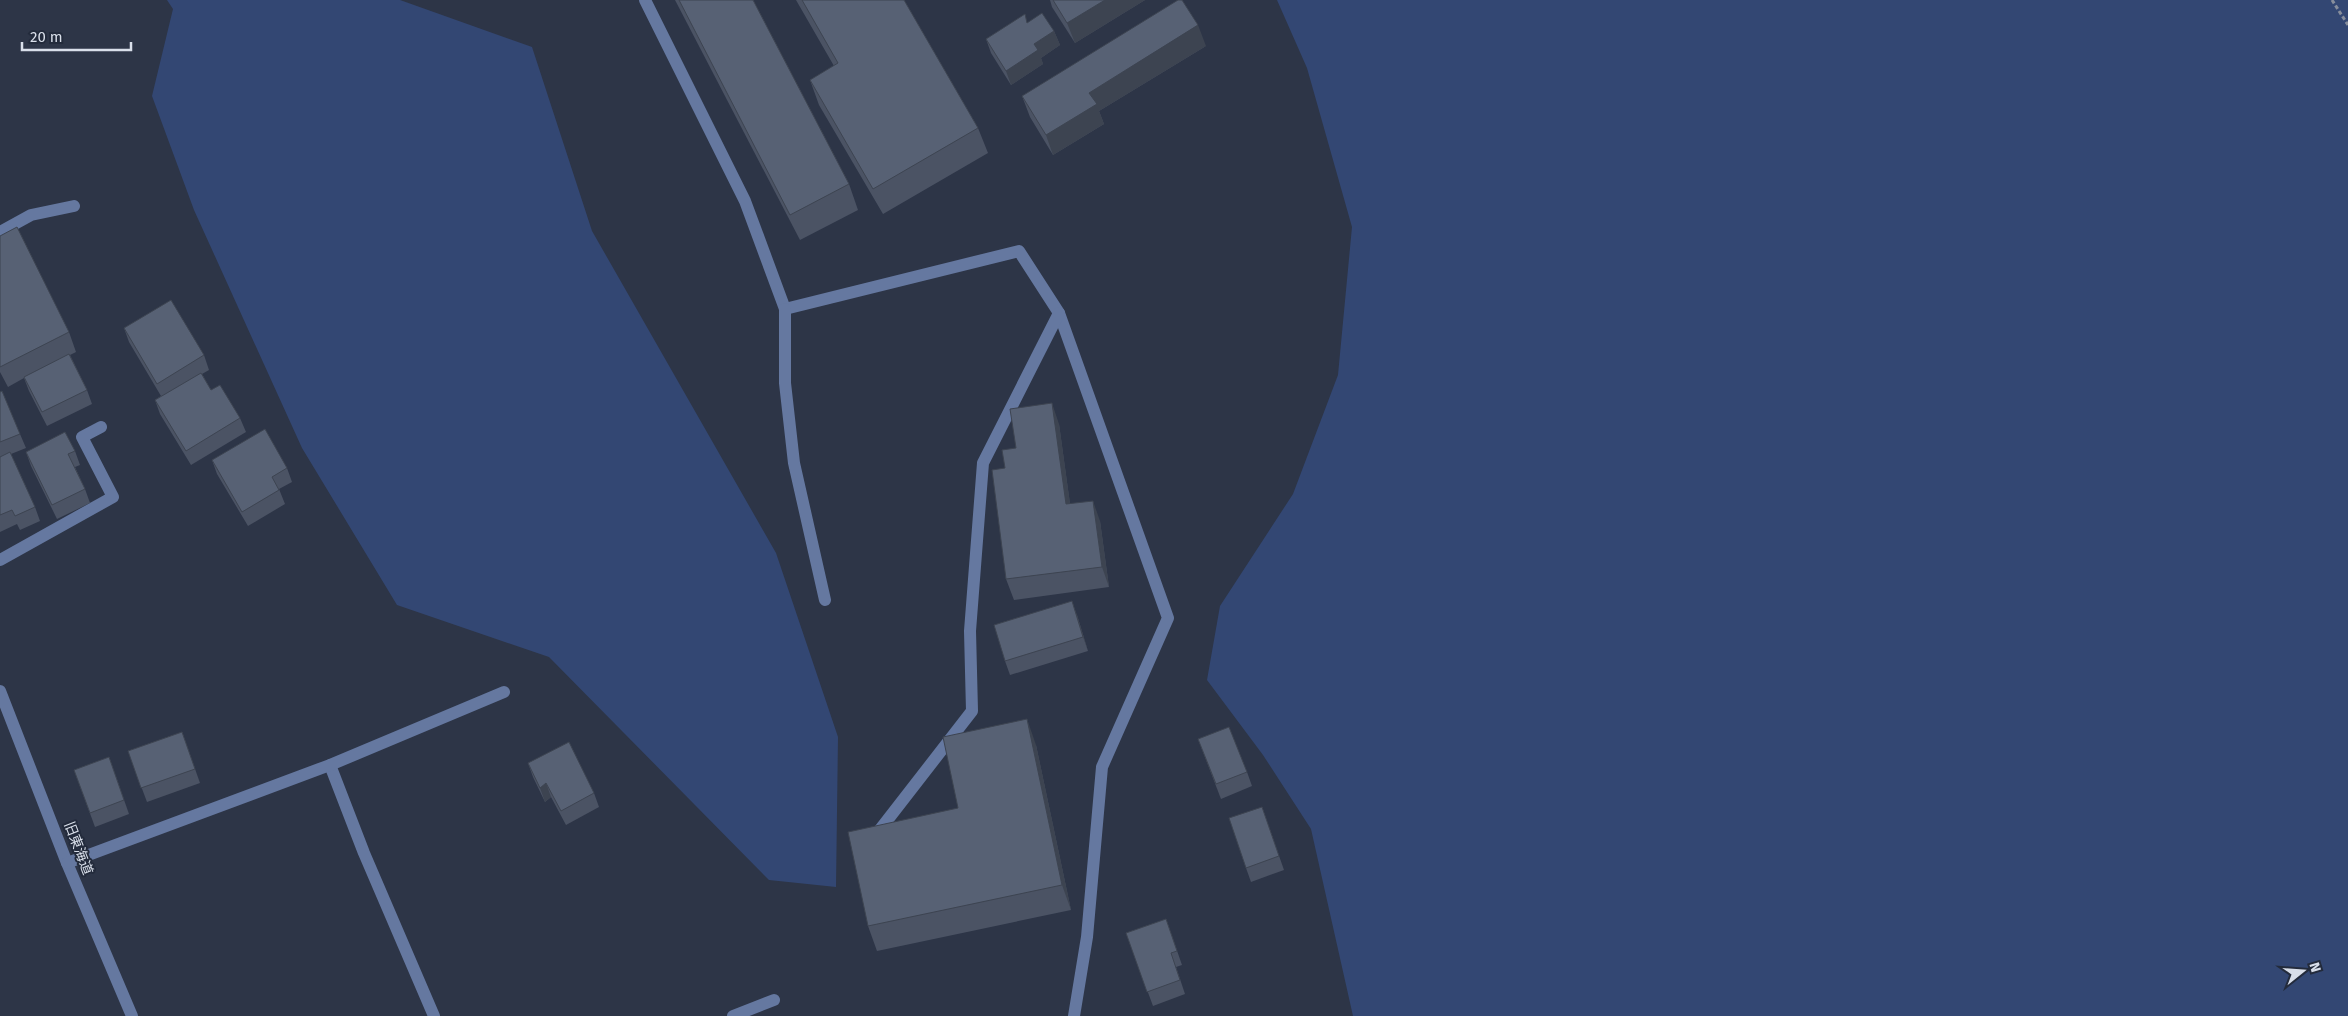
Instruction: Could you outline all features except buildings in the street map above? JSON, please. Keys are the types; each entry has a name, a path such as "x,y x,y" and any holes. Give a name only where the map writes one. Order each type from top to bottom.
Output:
{"street":[{"path":"644,0 745,201 785,309 785,383 794,463 825,600"},
{"path":"0,232 31,214 74,206"},
{"path":"785,309 1019,251 1060,314 1168,618 1102,767 1087,937 1074,1016"},
{"path":"871,841 972,711 970,631 983,463 1060,314"},
{"path":"0,560 113,497 82,436 101,427"},
{"name":"旧東海道","path":"0,691 68,863 132,1016"},
{"path":"68,863 330,765 504,692"},
{"path":"330,765 364,852 434,1016"},
{"path":"733,1016 774,1000"}],"path":[{"path":"2332,0 2348,25"}],"shaded area":[{"path":"167,0 400,0 532,47 592,231 776,553 838,737 836,887 769,880 549,657 397,605 302,448 194,210 152,96 173,9"},
{"path":"1277,0 2348,0 2348,1016 1353,1016 1311,829 1263,755 1207,680 1220,606 1293,494 1338,375 1352,227 1307,68"}]}
